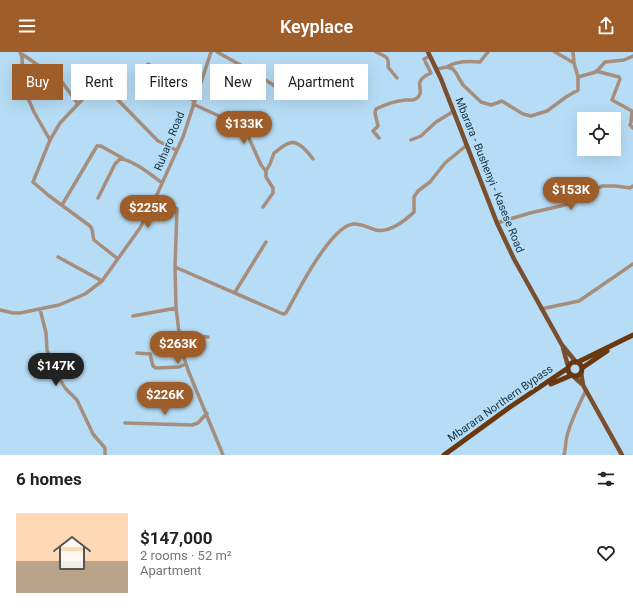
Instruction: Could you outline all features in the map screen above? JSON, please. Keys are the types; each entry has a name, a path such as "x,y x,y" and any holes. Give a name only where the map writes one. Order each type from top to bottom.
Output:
{"highway":[{"name":"Mbarara Northern Bypass","path":"444,455 568,367 571,363 577,362 633,335"},
{"path":"449,455 519,404 554,382 572,374 578,375 581,370 610,350 633,338"},
{"path":"577,362 581,370"},
{"name":"Mbarara Northern Bypass","path":"568,367 569,372 572,374"}],"main road":[{"name":"Mbarara - Bushenyi - Kasese Road","path":"429,54 454,111 497,223 514,259 562,345 577,362"},
{"name":"Mbarara - Bushenyi - Kasese Road","path":"562,345 568,367"},
{"path":"581,370 583,385"},
{"path":"572,374 583,385 622,455"}],"street":[{"name":"Ruharo Road","path":"0,310 20,313 76,299 102,281 148,215 183,137 211,52"},
{"path":"217,52 274,85"},
{"path":"376,52 388,59 388,67 398,78"},
{"path":"436,69 447,67 456,63 474,61 480,62 488,52"},
{"path":"555,52 574,63"},
{"path":"447,67 453,69 463,85 481,102 491,104 502,101 523,114 539,114 547,111 579,89 573,52"},
{"path":"21,53 62,82 78,104"},
{"path":"21,53 25,91 34,112 50,140"},
{"path":"378,138 373,131 378,126 375,113 376,109 395,102 413,100 419,97 419,83 431,72 424,59 429,54"},
{"path":"578,77 596,71 605,62 624,60 633,56"},
{"path":"596,71 619,77 620,79 612,100 632,111 630,125 633,128"},
{"path":"118,259 94,240 92,228 90,226 33,182 50,140 60,123 97,84 100,84 158,141 176,150"},
{"path":"190,100 226,119 244,131 248,136 261,165 266,170"},
{"path":"411,140 420,136 436,122 454,111"},
{"path":"263,207 273,191 266,177 266,170 274,153 290,142 294,142 300,146 313,160"},
{"path":"62,205 99,145 142,169 162,183"},
{"path":"174,267 285,314 323,250 340,231 352,224 377,230 384,230 399,223 414,212 414,197 418,191 430,182 445,163 467,145"},
{"path":"98,198 114,164 118,160 124,159"},
{"path":"497,223 578,200 602,186 630,188 633,186"},
{"path":"155,198 170,204 177,209 174,267 178,334 186,364 223,455"},
{"path":"235,292 266,242"},
{"path":"58,257 102,281"},
{"path":"541,309 579,301 633,264"},
{"path":"133,316 176,308"},
{"path":"40,309 46,333 47,350 49,355 65,388 77,400 93,434 104,448 105,455"},
{"path":"178,334 208,337"},
{"path":"136,353 150,354 153,366 156,368 180,367 186,364"},
{"path":"564,455 568,431 574,414 586,390"},
{"path":"125,423 192,424 198,423 207,414"}]}
